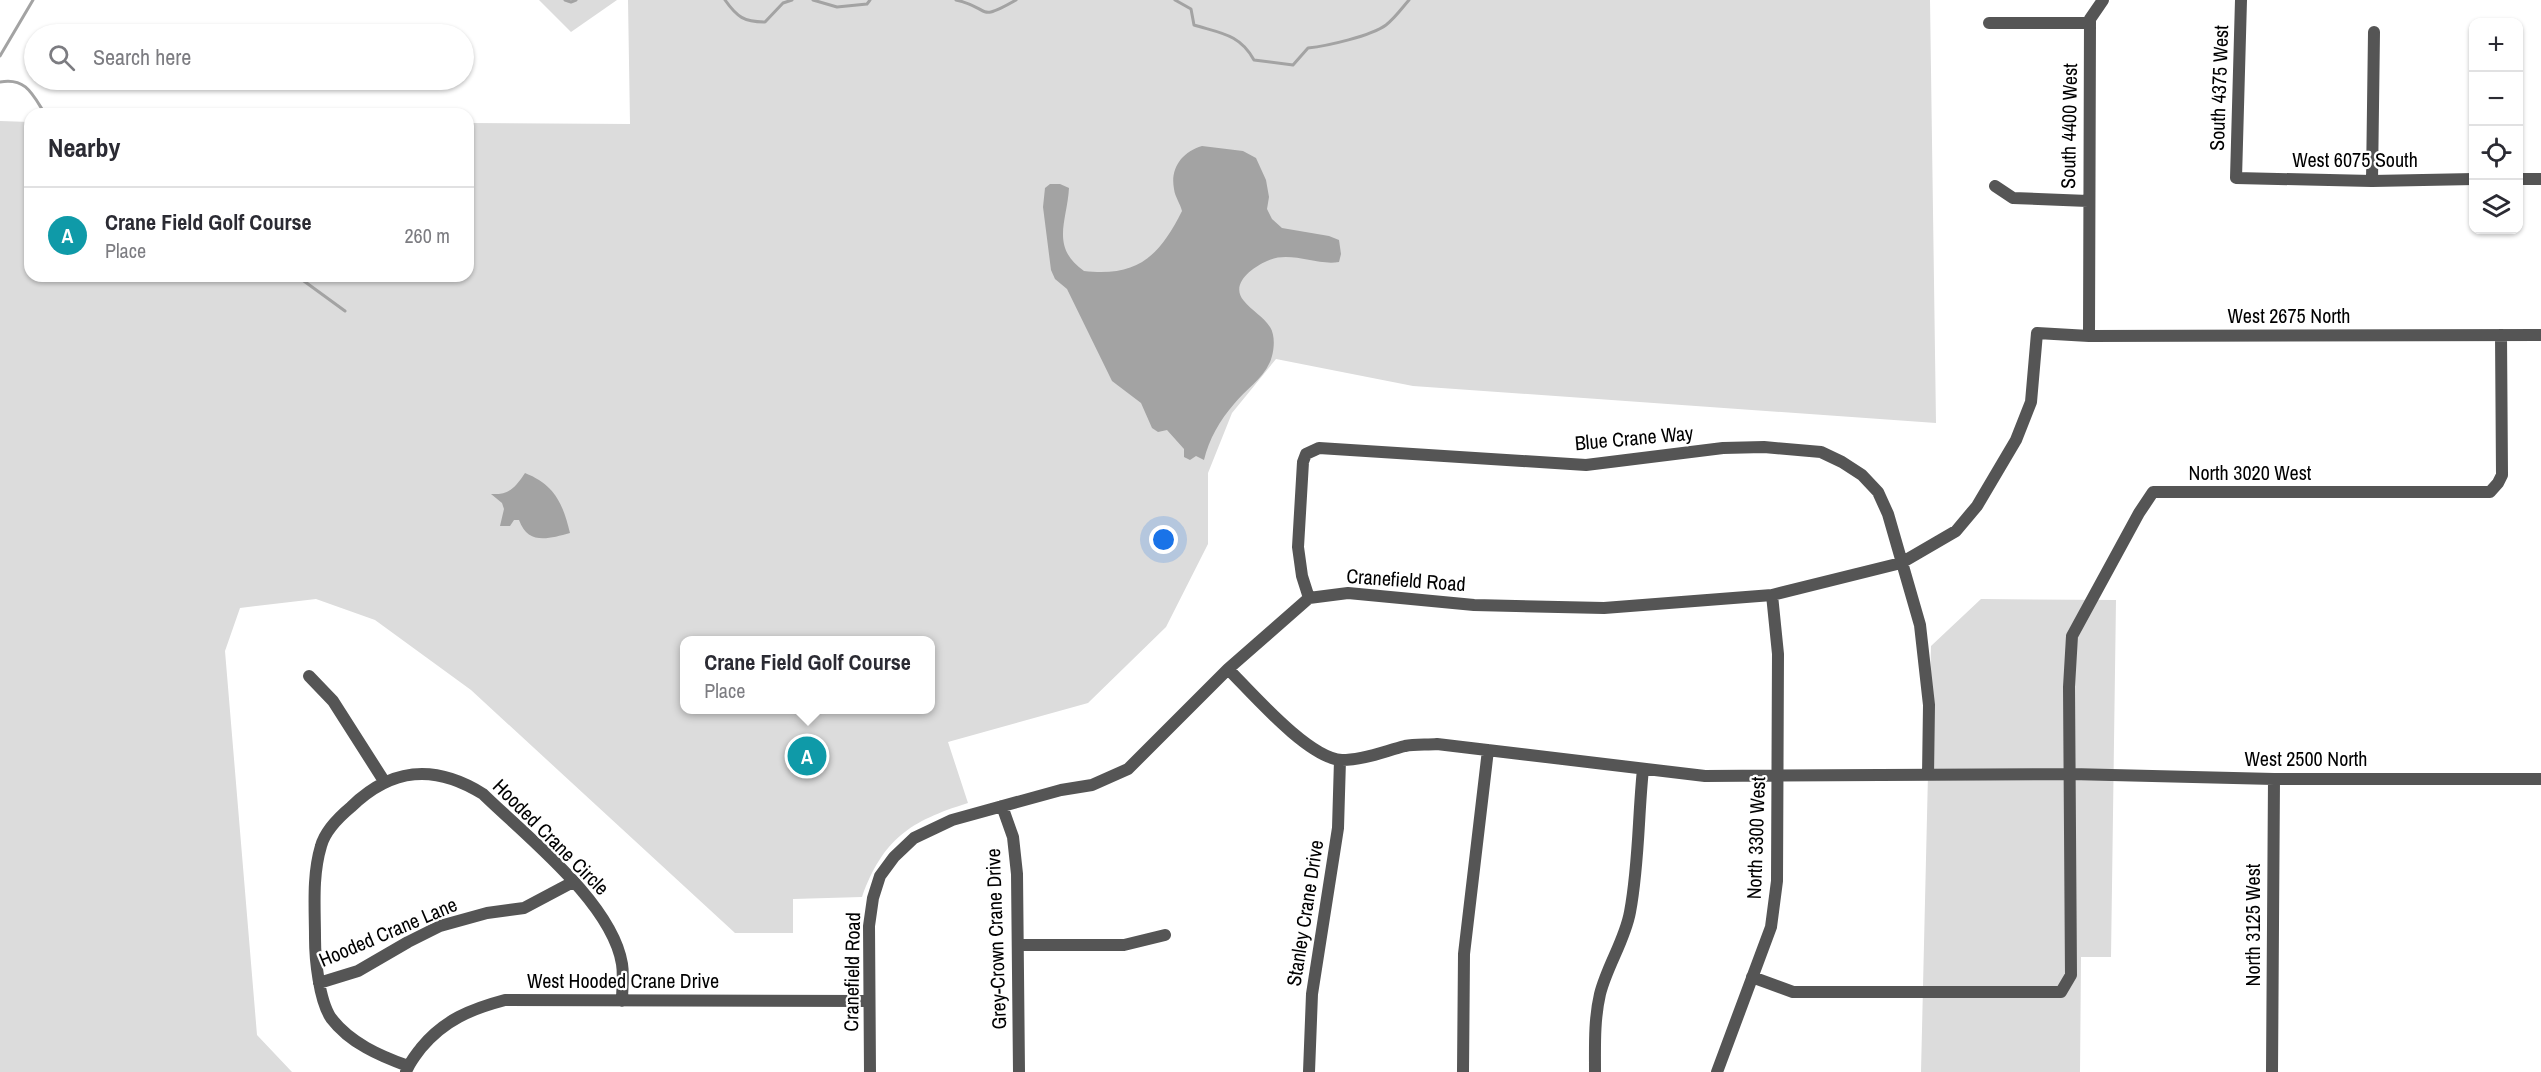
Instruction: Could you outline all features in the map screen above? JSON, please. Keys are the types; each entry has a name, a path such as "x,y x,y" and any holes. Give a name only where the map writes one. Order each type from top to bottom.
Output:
{"street":[{"name":"South 4400 West","path":"2089,336 2090,23 2103,0"},
{"name":"South 4375 West","path":"2236,178 2241,0"},
{"path":"1989,23 2090,23"},
{"path":"2372,181 2374,32"},
{"name":"West 6075 South","path":"2236,178 2372,181 2469,179"},
{"path":"2523,179 2541,179"},
{"path":"1995,186 2013,198 2088,201"},
{"name":"West 2675 North","path":"2037,333 2089,336 2541,335"},
{"name":"Cranefield Road","path":"870,1072 869,926 873,898 880,876 914,838 930,828 1002,806 1061,790 1092,786 1128,769 1228,669 1309,598 1347,593 1474,605 1604,608 1772,596 1901,563 1956,531 1977,506 2016,440 2031,402 2037,333"},
{"name":"North 3020 West","path":"2071,774 2069,660 2072,636 2118,550 2153,492 2490,492 2502,475 2501,335"},
{"name":"Blue Crane Way","path":"1309,598 1302,576 1298,547 1306,454 1319,448 1586,465 1723,448 1764,447 1821,452 1862,475 1878,492 1888,514 1920,625 1929,705 1928,775"},
{"name":"North 3300 West","path":"1718,1072 1771,927 1777,881 1778,654 1772,596"},
{"path":"1228,669 1295,735 1312,748 1340,760"},
{"path":"309,676 333,701 384,781"},
{"name":"West 2500 North","path":"1340,760 1374,755 1407,746 1437,744 1705,776 2071,774 2274,779 2541,779"},
{"path":"1463,1072 1464,954 1488,750"},
{"name":"Stanley Crane Drive","path":"1309,1072 1312,994 1338,828 1340,760"},
{"path":"1595,1072 1595,1023 1600,993 1630,915 1638,858 1638,819 1643,769"},
{"name":"Hooded Crane Circle","path":"407,1069 380,1056 352,1038 331,1017 319,983 315,956 315,885 321,845 337,819 364,794 384,781 405,775 426,773 446,776 483,794 591,899 614,938 622,965 622,1001"},
{"path":"1752,977 1792,992 2061,992 2071,975 2071,774"},
{"name":"North 3125 West","path":"2272,1072 2274,779"},
{"name":"Grey-Crown Crane Drive","path":"1002,806 1013,837 1017,874 1019,1072"},
{"name":"Hooded Crane Lane","path":"319,983 358,971 441,926 487,913 524,908 573,882"},
{"path":"1018,945 1124,945 1165,935"},
{"name":"West Hooded Crane Drive","path":"407,1069 429,1038 452,1018 476,1007 505,1000 869,1001"}],"shaded area":[{"path":"539,0 617,0 571,32"},
{"path":"628,0 1930,0 1936,423 1413,386 1276,359 1232,413 1208,473 1208,544 1166,627 1088,703 948,742 968,803 930,817 901,835 879,860 862,897 793,899 793,933 735,933 471,690 375,620 316,599 240,608 225,651 257,1035 292,1072 0,1072 0,121 24,122 24,282 474,282 474,123 630,124"},
{"path":"1202,146 1243,151 1256,158 1266,180 1269,197 1267,209 1272,219 1282,228 1329,236 1339,240 1341,254 1339,262 1330,263 1285,257 1276,258 1261,264 1241,282 1240,295 1272,331 1274,344 1271,358 1263,374 1238,399 1220,423 1204,460 1196,456 1190,460 1184,457 1184,449 1167,430 1158,432 1152,428 1141,403 1112,381 1067,289 1055,279 1051,270 1043,207 1045,188 1050,184 1060,184 1069,188 1063,233 1067,253 1074,262 1084,271 1118,271 1132,267 1155,252 1173,227 1182,211 1174,189 1176,168 1183,157"},
{"path":"525,473 544,483 551,490 561,504 570,533 540,538 528,533 519,520 514,520 510,526 500,526 504,509 502,503 491,494 511,490"},
{"path":"1981,599 2116,600 2111,957 2081,957 2080,1072 1921,1072 1931,646"}],"waterway":[{"path":"0,56 33,0"},
{"path":"565,0 571,2 576,0"},
{"path":"725,0 733,11 742,17 765,22 783,3 792,0"},
{"path":"813,0 837,7 867,4 870,0"},
{"path":"956,0 984,12 995,11 1016,0"},
{"path":"1175,0 1191,9 1194,25 1236,40 1254,60 1293,65 1308,48 1348,40 1379,29 1386,25 1409,0"},
{"path":"0,82 16,82 24,86"},
{"path":"29,90 41,108"},
{"path":"305,282 345,311"}],"place":[{"name":"Crane Field Golf Course","path":"807,756"}]}
